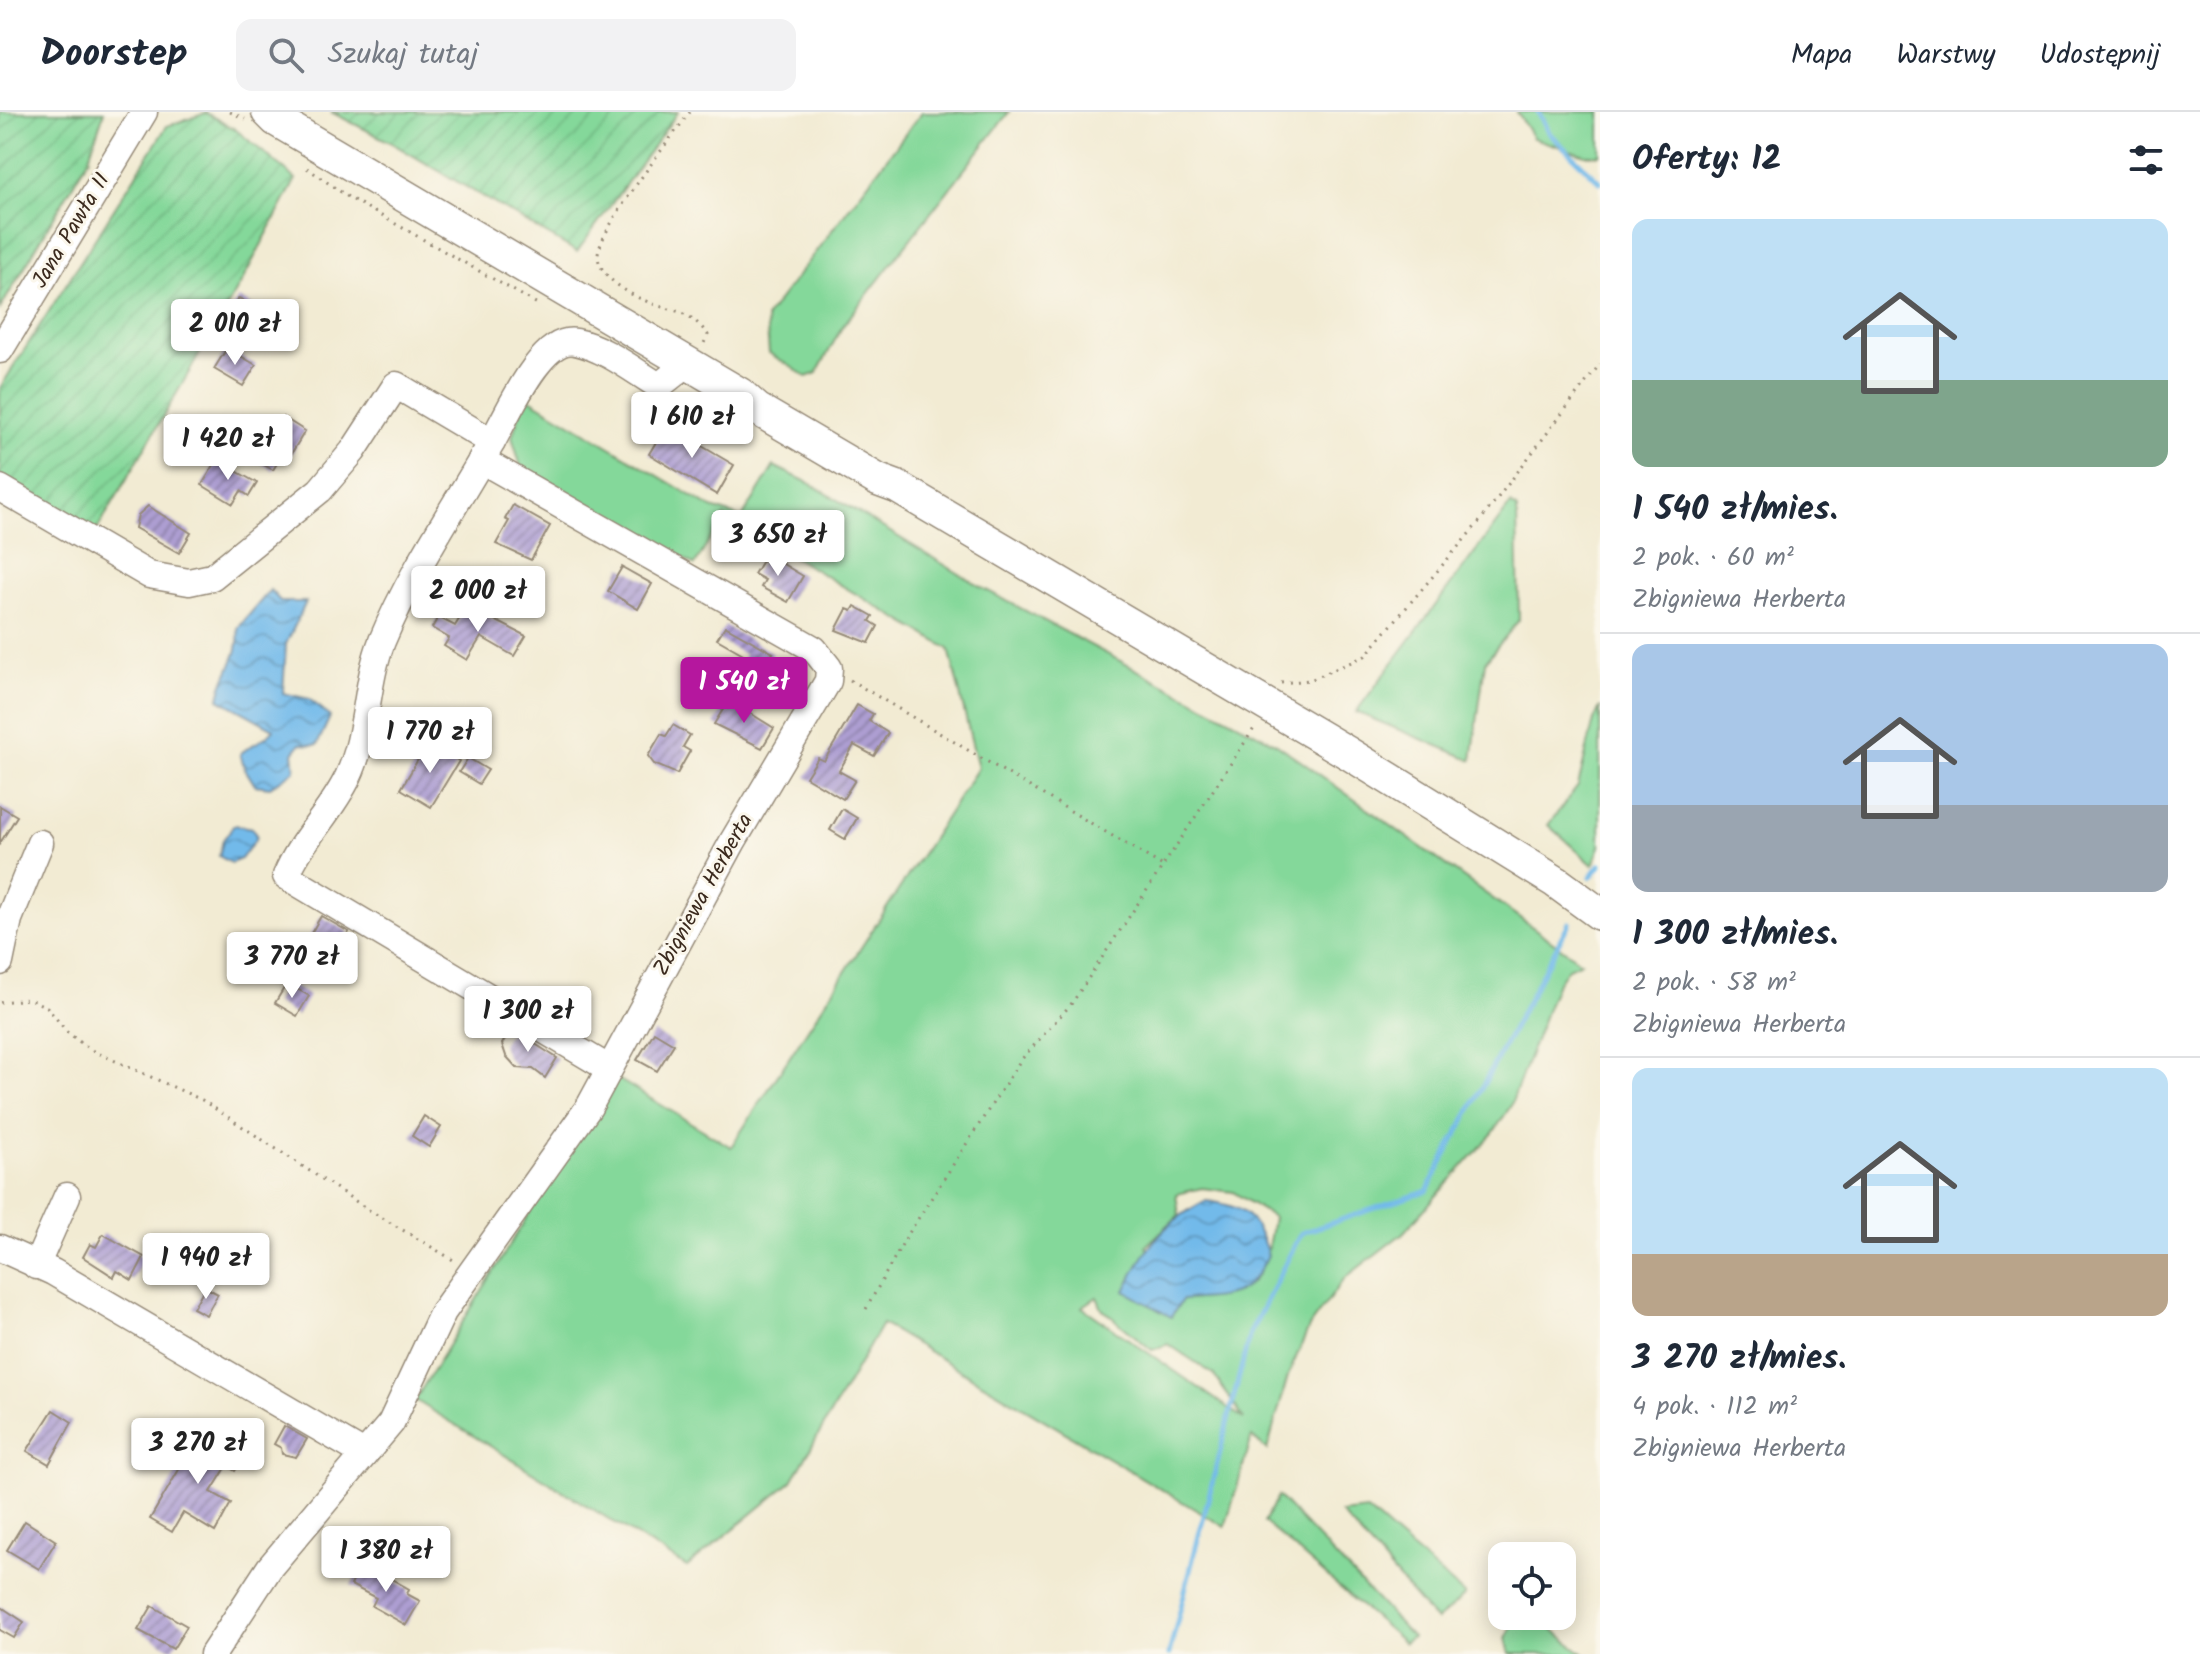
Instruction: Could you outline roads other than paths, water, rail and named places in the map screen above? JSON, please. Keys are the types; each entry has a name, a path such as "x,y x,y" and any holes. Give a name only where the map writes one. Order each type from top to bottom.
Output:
{"main road":[{"path":"265,115 740,394 768,416 878,480 897,487 1261,702 1531,866 1600,914"}],"street":[{"name":"Jana Pawła II","path":"0,350 144,112"},
{"path":"608,1068 286,876 294,855 347,779 382,642 440,528 539,361 554,344 574,341 602,352 659,386 688,363"},
{"path":"0,488 149,575 189,582 212,577 320,490 353,451 396,385 487,451"},
{"name":"Zbigniewa Herberta","path":"213,1654 270,1567 391,1423 443,1312 589,1107 733,841 828,681 829,668 814,649 487,451"},
{"path":"0,962 9,919 40,843"},
{"path":"36,1266 67,1196"},
{"path":"0,1248 53,1272 364,1454"}],"water":[{"path":"270,590 281,602 306,602 286,644 283,693 309,699 330,717 317,745 300,744 293,753 295,770 270,787 255,785 240,754 274,729 219,699 235,656 238,628"},
{"path":"234,825 252,828 257,837 241,859 231,863 219,856 223,840"},
{"path":"1205,1201 1230,1206 1247,1215 1259,1231 1268,1255 1244,1288 1224,1296 1182,1300 1171,1317 1125,1291 1156,1238 1177,1219"}],"waterway":[{"path":"1538,112 1550,134 1600,182"},
{"path":"1591,877 1600,865"},
{"path":"1169,1654 1250,1333 1301,1233 1427,1191 1569,923"}]}
